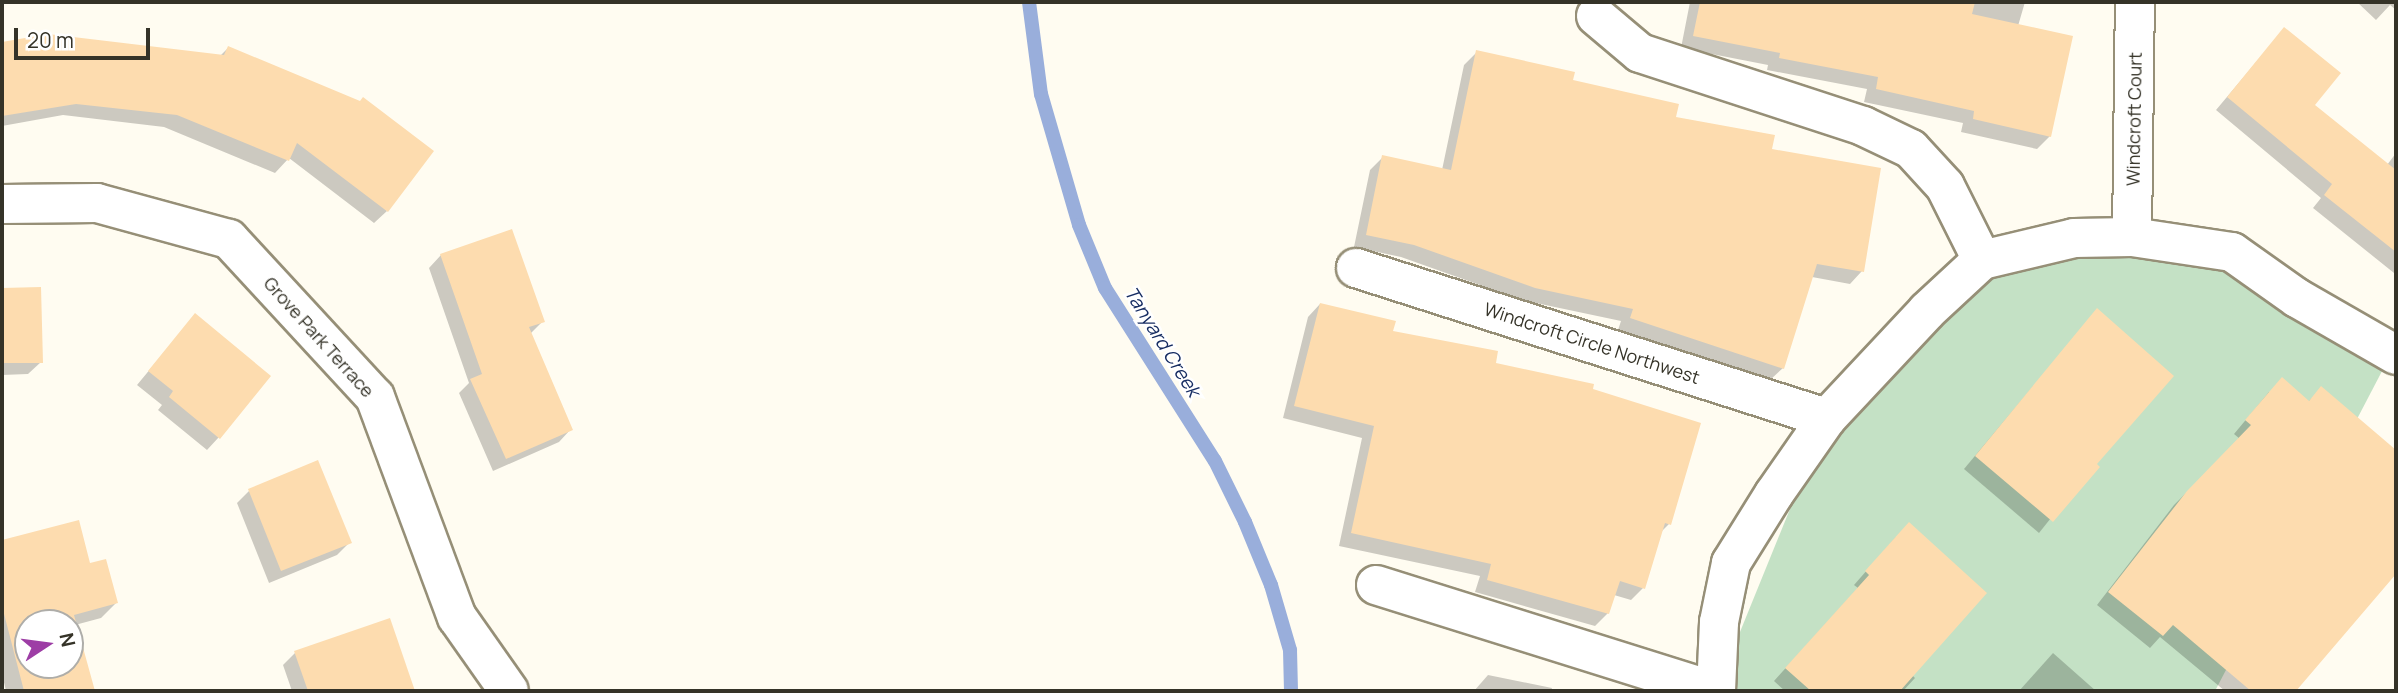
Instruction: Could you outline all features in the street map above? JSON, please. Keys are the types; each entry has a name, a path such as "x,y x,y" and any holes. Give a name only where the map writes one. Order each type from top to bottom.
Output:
{"street":[{"name":"Windcroft Court","path":"2132,237 2135,2"},
{"path":"1596,16 1640,53 1863,126 1911,149 1945,186 1982,260"},
{"name":"Grove Park Terrace","path":"2,204 97,203 229,239 374,397 457,617 509,691"},
{"path":"1376,585 1715,691 1719,622 1731,563 1774,494 1827,418 1927,311 1982,260 2074,238 2132,237 2232,252 2297,298 2396,355"},
{"name":"Windcroft Circle Northwest","path":"1356,268 1827,418"}],"green space":[{"path":"2132,237 2297,298 2392,352 2215,691 1716,691 1827,418 1982,260"}],"building":[{"path":"1700,2 1975,2 1972,14 2073,36 2051,137 1973,119 1974,111 1876,89 1878,77 1779,58 1780,53 1693,36"},
{"path":"2284,27 2341,73 2315,105 2396,170 2396,252 2324,195 2332,184 2227,97"},
{"path":"48,34 224,55 228,46 360,101 363,97 434,151 388,212 297,143 289,161 177,115 76,104 2,116 2,42"},
{"path":"1476,50 1575,72 1573,80 1679,104 1676,117 1775,135 1772,149 1881,168 1864,272 1817,264 1784,369 1630,318 1633,309 1535,288 1414,245 1366,235 1382,155 1451,170"},
{"path":"512,229 545,322 529,327 573,430 506,459 470,379 482,374 440,254"},
{"path":"41,287 43,363 2,363 2,288"},
{"path":"1320,303 1396,321 1393,331 1498,351 1496,363 1594,384 1593,389 1701,423 1671,525 1665,523 1645,589 1620,581 1609,614 1487,580 1491,564 1351,533 1374,426 1294,406"},
{"path":"2097,308 2174,376 2097,464 2100,467 2053,522 1975,456"},
{"path":"195,313 271,376 220,439 169,397 173,391 148,371"},
{"path":"2282,377 2309,401 2321,386 2396,450 2396,574 2296,691 2251,691 2173,625 2163,636 2108,592 2187,491 2251,425 2245,420"},
{"path":"318,460 352,543 281,571 248,489"},
{"path":"79,520 90,563 106,559 118,603 84,612 84,609 14,609 14,652 2,606 2,540"},
{"path":"1909,522 1987,593 1900,691 1811,691 1785,668 1869,575 1865,571"},
{"path":"390,618 415,691 308,691 294,651"},
{"path":"84,651 95,691 24,691 21,679 84,679"}],"waterway":[{"name":"Tanyard Creek","path":"1029,2 1041,94 1079,225 1105,288 1215,461 1245,522 1271,585 1290,650 1291,691"}]}
